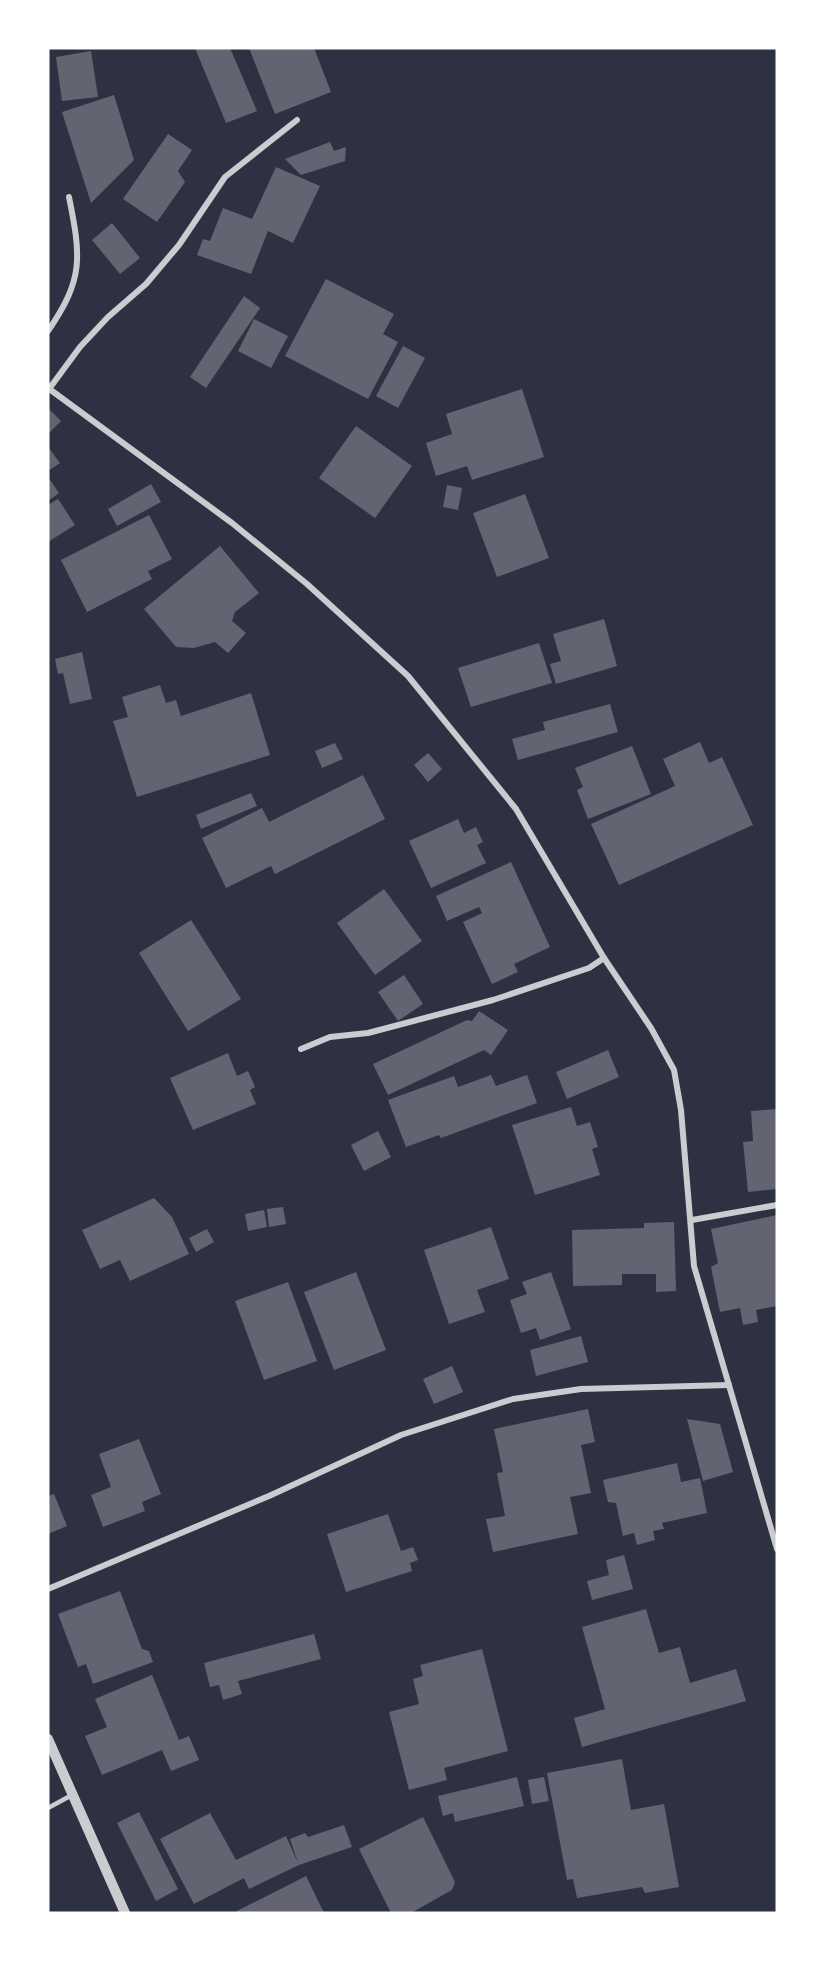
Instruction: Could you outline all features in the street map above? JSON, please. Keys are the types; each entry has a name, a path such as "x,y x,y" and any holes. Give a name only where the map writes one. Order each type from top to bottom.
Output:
{"street":[{"path":"297,120 225,177 178,245 146,284 108,317 80,348 49,389 232,523 308,584 408,676 516,809 604,958 651,1028 674,1070 692,1220 694,1266 777,1549"},
{"path":"48,331 60,314 78,274 78,246 69,197"},
{"path":"301,1049 330,1037 369,1033 493,1000 590,968 604,958"},
{"path":"692,1220 777,1205"},
{"path":"48,1589 269,1496 401,1435 513,1399 581,1389 729,1385"},
{"path":"48,1739 125,1913"}],"lane":[{"path":"48,1808 72,1795"}],"building":[{"path":"195,48 230,48 257,111 226,123"},
{"path":"249,48 314,48 331,92 275,114"},
{"path":"91,51 98,97 62,101 56,57"},
{"path":"114,95 134,160 91,203 62,112"},
{"path":"168,134 192,150 178,171 185,182 157,222 123,199"},
{"path":"330,142 334,151 346,147 345,161 301,175 285,159"},
{"path":"276,167 320,186 293,243 268,231 251,274 197,255 203,239 210,241 223,208 252,219"},
{"path":"112,223 140,258 120,274 92,240"},
{"path":"326,279 394,314 383,334 398,342 368,399 285,356"},
{"path":"244,296 260,308 206,388 190,377"},
{"path":"254,319 288,336 271,368 238,351"},
{"path":"403,346 425,358 398,408 376,396"},
{"path":"522,389 544,457 472,480 467,466 436,476 426,443 452,434 446,414"},
{"path":"48,408 61,421 48,434"},
{"path":"356,426 412,466 375,518 319,478"},
{"path":"48,447 60,463 48,471"},
{"path":"48,477 59,493 48,501"},
{"path":"151,484 161,502 117,526 108,509"},
{"path":"447,485 462,488 458,510 443,507"},
{"path":"525,494 549,558 497,577 473,513"},
{"path":"58,499 75,525 48,542 48,505"},
{"path":"149,515 172,559 148,571 152,579 87,612 61,560"},
{"path":"220,546 259,593 235,612 232,621 246,633 228,653 215,642 194,648 176,647 144,609"},
{"path":"604,619 617,666 556,684 550,664 561,661 553,634"},
{"path":"539,643 552,683 471,707 458,668"},
{"path":"82,652 92,699 70,704 63,673 58,674 55,659"},
{"path":"160,685 166,703 176,700 181,716 251,693 270,755 137,797 113,721 128,717 122,697"},
{"path":"610,704 618,732 518,760 512,739 545,730 543,722"},
{"path":"700,742 709,763 722,757 753,825 619,885 591,824 675,786 663,759"},
{"path":"335,743 343,759 322,768 315,751"},
{"path":"632,746 651,794 588,819 577,790 583,787 575,768"},
{"path":"428,753 442,769 428,782 414,765"},
{"path":"363,775 385,819 275,874 271,866 226,888 202,838 262,808 269,822"},
{"path":"251,793 257,806 201,829 196,815"},
{"path":"458,819 464,833 476,827 483,842 477,845 486,863 431,888 409,841"},
{"path":"511,862 550,947 514,964 518,972 492,984 463,922 482,913 479,907 447,921 436,896"},
{"path":"384,889 422,941 375,975 337,923"},
{"path":"191,920 241,999 188,1031 139,953"},
{"path":"404,975 423,1004 398,1021 378,992"},
{"path":"479,1011 508,1030 491,1055 484,1050 388,1095 373,1064 467,1020 472,1021"},
{"path":"608,1050 619,1077 567,1099 556,1072"},
{"path":"228,1053 237,1076 248,1071 255,1087 250,1090 256,1104 193,1130 170,1078"},
{"path":"491,1075 496,1086 527,1075 537,1103 441,1138 439,1135 406,1147 388,1100 454,1076 458,1087"},
{"path":"571,1107 577,1126 590,1122 598,1147 592,1149 600,1175 535,1195 512,1125"},
{"path":"777,1109 777,1189 748,1192 743,1142 753,1141 751,1111"},
{"path":"378,1131 391,1157 364,1171 351,1145"},
{"path":"154,1198 172,1217 189,1254 130,1281 120,1260 100,1269 82,1230"},
{"path":"283,1207 286,1224 269,1227 267,1209"},
{"path":"264,1210 267,1227 248,1231 245,1214"},
{"path":"777,1215 777,1306 756,1310 758,1322 743,1325 740,1308 720,1312 711,1267 718,1263 711,1229"},
{"path":"674,1222 676,1291 656,1292 656,1274 622,1274 622,1285 573,1286 572,1230 644,1228 644,1223"},
{"path":"491,1227 509,1279 477,1290 485,1312 449,1324 424,1250"},
{"path":"207,1229 214,1242 196,1252 189,1238"},
{"path":"356,1272 386,1350 334,1370 304,1292"},
{"path":"551,1272 571,1329 540,1340 536,1328 521,1333 510,1300 527,1294 522,1282"},
{"path":"288,1282 317,1361 264,1380 235,1301"},
{"path":"581,1336 588,1362 536,1376 530,1350"},
{"path":"452,1366 463,1392 434,1404 423,1379"},
{"path":"588,1409 595,1442 581,1445 591,1493 570,1497 578,1534 493,1552 486,1519 505,1516 497,1473 503,1472 494,1429"},
{"path":"687,1419 720,1424 733,1472 703,1481"},
{"path":"139,1439 161,1494 142,1502 145,1511 103,1527 91,1495 111,1487 99,1454"},
{"path":"677,1463 681,1482 700,1478 707,1513 662,1523 664,1529 653,1531 655,1540 637,1545 634,1533 623,1536 616,1503 608,1502 603,1480"},
{"path":"54,1494 67,1526 48,1534 48,1496"},
{"path":"388,1514 401,1551 413,1547 418,1560 410,1563 412,1571 346,1592 327,1534"},
{"path":"624,1555 633,1589 592,1600 587,1581 609,1575 606,1560"},
{"path":"120,1591 142,1649 149,1651 153,1662 93,1684 86,1664 78,1667 58,1614"},
{"path":"646,1609 659,1653 680,1647 690,1683 736,1669 746,1701 582,1747 574,1718 605,1709 582,1627"},
{"path":"314,1634 321,1659 238,1681 242,1694 223,1700 219,1685 210,1687 204,1663"},
{"path":"482,1649 508,1751 444,1768 447,1780 409,1790 389,1712 419,1704 413,1679 423,1676 420,1665"},
{"path":"152,1675 179,1740 189,1736 199,1760 171,1771 162,1750 102,1775 85,1736 107,1727 95,1699"},
{"path":"622,1759 631,1810 664,1804 679,1887 645,1893 642,1887 577,1898 573,1879 567,1880 547,1773"},
{"path":"517,1777 524,1806 455,1822 453,1813 443,1816 438,1796"},
{"path":"544,1777 549,1801 532,1804 528,1780"},
{"path":"139,1812 178,1889 156,1901 117,1823"},
{"path":"210,1813 236,1860 286,1836 298,1863 290,1839 305,1833 308,1837 344,1825 352,1847 299,1865 249,1889 244,1878 194,1904 160,1839"},
{"path":"423,1817 455,1882 452,1890 411,1913 391,1913 359,1849"},
{"path":"306,1876 324,1913 238,1913 237,1911"}]}
